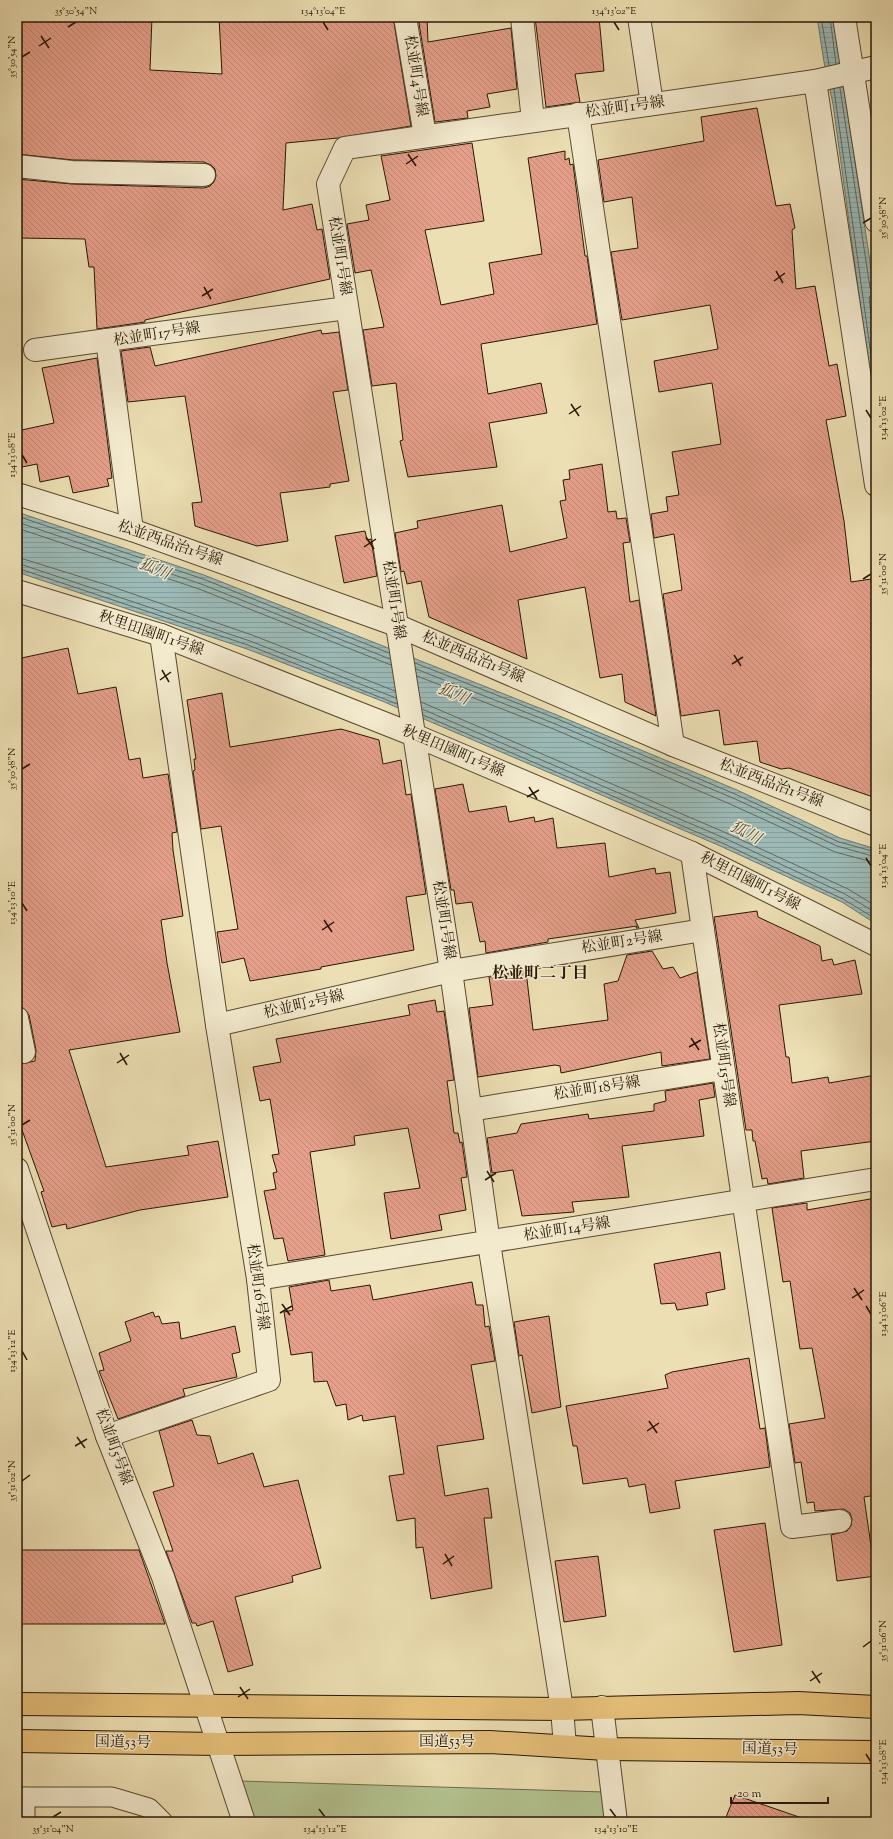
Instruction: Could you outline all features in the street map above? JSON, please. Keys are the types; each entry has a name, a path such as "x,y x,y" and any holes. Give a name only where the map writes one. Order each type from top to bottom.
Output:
{"highway":[{"path":"17,1704 209,1715 798,1703 876,1708"},
{"name":"国道53号","path":"17,1741 219,1744 490,1742 606,1749 876,1752"}],"street":[{"name":"松並町4号線","path":"405,17 425,136"},
{"path":"522,17 533,121"},
{"path":"639,17 652,104"},
{"path":"844,17 876,221"},
{"name":"松並町1号線","path":"566,1746 562,1709 489,1243 413,728 328,184 344,148 816,81 853,71 876,67"},
{"path":"816,81 872,432 876,485"},
{"path":"578,114 673,745"},
{"path":"17,166 72,172 204,175"},
{"name":"松並町17号線","path":"132,530 107,340 347,308"},
{"path":"35,350 107,340"},
{"name":"松並西品治1号線","path":"17,494 132,530 398,632 673,745 876,825"},
{"name":"秋里田園町1号線","path":"17,591 161,635 413,728 692,853 876,945"},
{"path":"161,635 217,1025"},
{"path":"692,853 703,930"},
{"name":"松並町2号線","path":"217,1025 450,971 703,930"},
{"name":"松並町15号線","path":"703,930 792,1527 840,1521"},
{"path":"17,1018 24,1052"},
{"name":"松並町16号線","path":"107,1436 269,1380 258,1279 217,1025"},
{"name":"松並町18号線","path":"470,1110 723,1069"},
{"name":"松並町5号線","path":"17,1169 107,1436 163,1577 244,1822"},
{"name":"松並町14号線","path":"258,1279 489,1243 876,1179"},
{"path":"602,1707 616,1822"}],"lane":[{"path":"25,1822 21,1797 112,1797 150,1808 163,1822"}],"green space":[{"path":"240,1781 605,1792 609,1822 255,1822"}],"water":[{"path":"817,17 833,17 876,301 876,403 873,398 833,104 824,62"},
{"name":"狐川","path":"17,512 204,575 557,715 737,790 840,838 876,849 876,924 842,902 718,845 382,701 247,649 17,572"}],"building":[{"path":"21,17 152,17 150,70 222,74 219,17 393,17 411,126 338,138 286,143 283,210 312,204 317,230 322,229 330,279 145,320 145,322 97,329 94,267 89,267 85,239 17,238 17,179 72,184 204,188 210,186 214,182 216,176 215,169 211,165 204,162 73,160 17,154 17,85"},
{"path":"418,17 427,17 428,42 511,28 517,89 487,94 490,107 467,111 468,118 435,122"},
{"path":"535,17 599,17 604,71 575,74 580,102 546,107"},
{"path":"757,108 776,206 790,204 795,228 792,230 796,289 815,286 829,366 837,364 846,416 826,420 844,521 851,582 871,579 876,620 876,650 873,651 876,686 876,798 789,768 781,769 760,762 757,741 724,745 719,710 681,716 663,594 682,590 674,534 654,538 651,514 668,511 666,497 679,495 672,452 721,444 712,383 659,392 654,361 718,349 710,305 622,320 611,252 638,248 632,197 604,202 598,160 704,141 701,117"},
{"path":"472,143 484,221 425,230 441,305 494,294 489,263 542,254 528,158 565,151 565,160 569,158 570,165 573,164 585,256 587,256 597,324 481,344 488,394 541,383 547,413 489,423 497,467 408,477 400,441 403,440 396,383 372,386 363,330 384,327 371,270 355,273 347,224 369,220 366,205 390,200 381,156"},
{"path":"321,330 322,334 339,332 348,390 333,392 349,481 330,484 330,487 280,493 288,541 257,546 195,526 192,503 202,502 185,396 128,402 121,351 150,347 155,366"},
{"path":"97,358 112,478 107,479 109,486 73,493 69,476 40,482 37,464 17,468 17,431 54,423 42,368"},
{"path":"602,464 608,512 616,511 617,519 626,518 630,542 623,543 630,602 639,600 656,716 625,702 622,674 600,678 585,587 518,600 527,659 429,617 421,581 407,584 404,571 401,572 395,533 418,528 417,521 502,505 510,552 567,538 560,501 566,500 563,480 570,479 569,470"},
{"path":"365,531 367,540 371,539 377,576 344,583 335,536"},
{"path":"68,648 78,694 116,687 129,760 140,758 143,778 168,774 177,832 172,833 173,850 183,916 161,920 167,963 180,1032 69,1050 106,1167 189,1155 187,1146 218,1141 228,1197 140,1210 67,1229 66,1224 52,1227 41,1192 44,1191 17,1116 17,1065 35,1061 36,1050 29,1015 22,1007 17,984 17,659"},
{"path":"222,693 230,747 341,729 379,740 383,764 401,760 406,795 411,794 426,894 406,897 414,950 321,967 321,969 250,981 244,958 222,963 217,932 238,929 221,826 201,829 193,771 195,770 194,759 196,759 187,700"},
{"path":"463,784 469,812 506,806 509,822 534,817 535,822 553,818 557,848 605,843 609,877 655,868 656,874 670,872 676,913 635,920 639,928 636,928 637,926 548,939 548,942 486,953 485,941 480,942 472,902 456,904 454,890 451,890 435,789"},
{"path":"757,911 758,917 820,946 822,961 832,959 834,965 855,960 862,994 779,1005 786,1057 789,1057 792,1083 828,1077 829,1083 876,1075 876,1141 801,1151 804,1178 768,1184 767,1178 762,1179 755,1141 753,1141 752,1130 746,1130 714,917"},
{"path":"652,951 663,969 673,967 680,978 697,972 710,1059 662,1066 661,1052 561,1073 560,1066 555,1065 478,1077 469,1008 493,1005 489,977 526,971 533,1030 608,1020 604,984 618,981 627,955"},
{"path":"435,1000 437,1012 444,1011 454,1080 447,1081 454,1133 458,1133 460,1143 462,1142 467,1177 461,1178 466,1210 439,1215 442,1230 391,1239 384,1193 420,1188 408,1128 354,1136 355,1145 310,1152 325,1255 288,1261 283,1238 274,1239 264,1191 276,1189 273,1173 277,1172 272,1155 279,1154 270,1099 260,1101 253,1067 281,1062 276,1039 410,1015 408,1005"},
{"path":"713,1083 715,1097 699,1100 704,1136 622,1146 629,1197 572,1202 574,1212 522,1216 513,1170 492,1173 487,1138 517,1133 521,1124 588,1114 589,1119 654,1111 654,1104 666,1101 665,1091"},
{"path":"876,1198 876,1495 864,1497 872,1553 876,1552 876,1576 837,1581 831,1535 847,1531 851,1526 852,1519 850,1513 844,1509 815,1511 814,1502 807,1503 801,1462 795,1463 789,1424 825,1418 812,1348 800,1349 790,1281 783,1282 772,1208 807,1203 807,1210"},
{"path":"720,1252 725,1289 706,1293 708,1305 677,1310 675,1303 661,1304 654,1264"},
{"path":"329,1280 331,1291 370,1285 373,1300 472,1282 476,1305 483,1305 485,1327 489,1326 495,1361 471,1365 484,1439 437,1446 445,1496 488,1488 492,1518 484,1518 492,1588 431,1599 423,1547 416,1548 415,1518 397,1521 389,1476 404,1474 395,1416 363,1421 362,1415 348,1420 346,1404 336,1406 327,1381 314,1382 312,1352 291,1355 284,1312 293,1310 289,1287"},
{"path":"153,1312 155,1317 159,1316 162,1324 179,1322 181,1339 235,1326 240,1352 232,1354 237,1377 183,1389 185,1396 118,1419 99,1371 104,1370 99,1353 131,1341 125,1322"},
{"path":"549,1316 561,1407 532,1413 522,1355 519,1356 514,1322"},
{"path":"749,1358 760,1429 765,1428 770,1467 675,1481 680,1508 650,1513 645,1484 629,1487 627,1478 583,1484 577,1446 573,1446 566,1406 668,1388 665,1375 672,1372"},
{"path":"192,1420 197,1435 210,1436 218,1464 253,1453 264,1487 298,1480 321,1568 292,1576 293,1582 235,1597 253,1665 228,1672 213,1621 197,1626 196,1623 192,1623 166,1551 173,1551 153,1492 174,1486 159,1431"},
{"path":"765,1523 782,1645 734,1652 714,1530"},
{"path":"17,1550 139,1550 165,1624 17,1624"},
{"path":"598,1556 606,1616 564,1622 555,1561"},
{"path":"735,1795 802,1818 801,1822 724,1822"}],"district":[{"name":"松並町二丁目","path":"540,974"}]}
